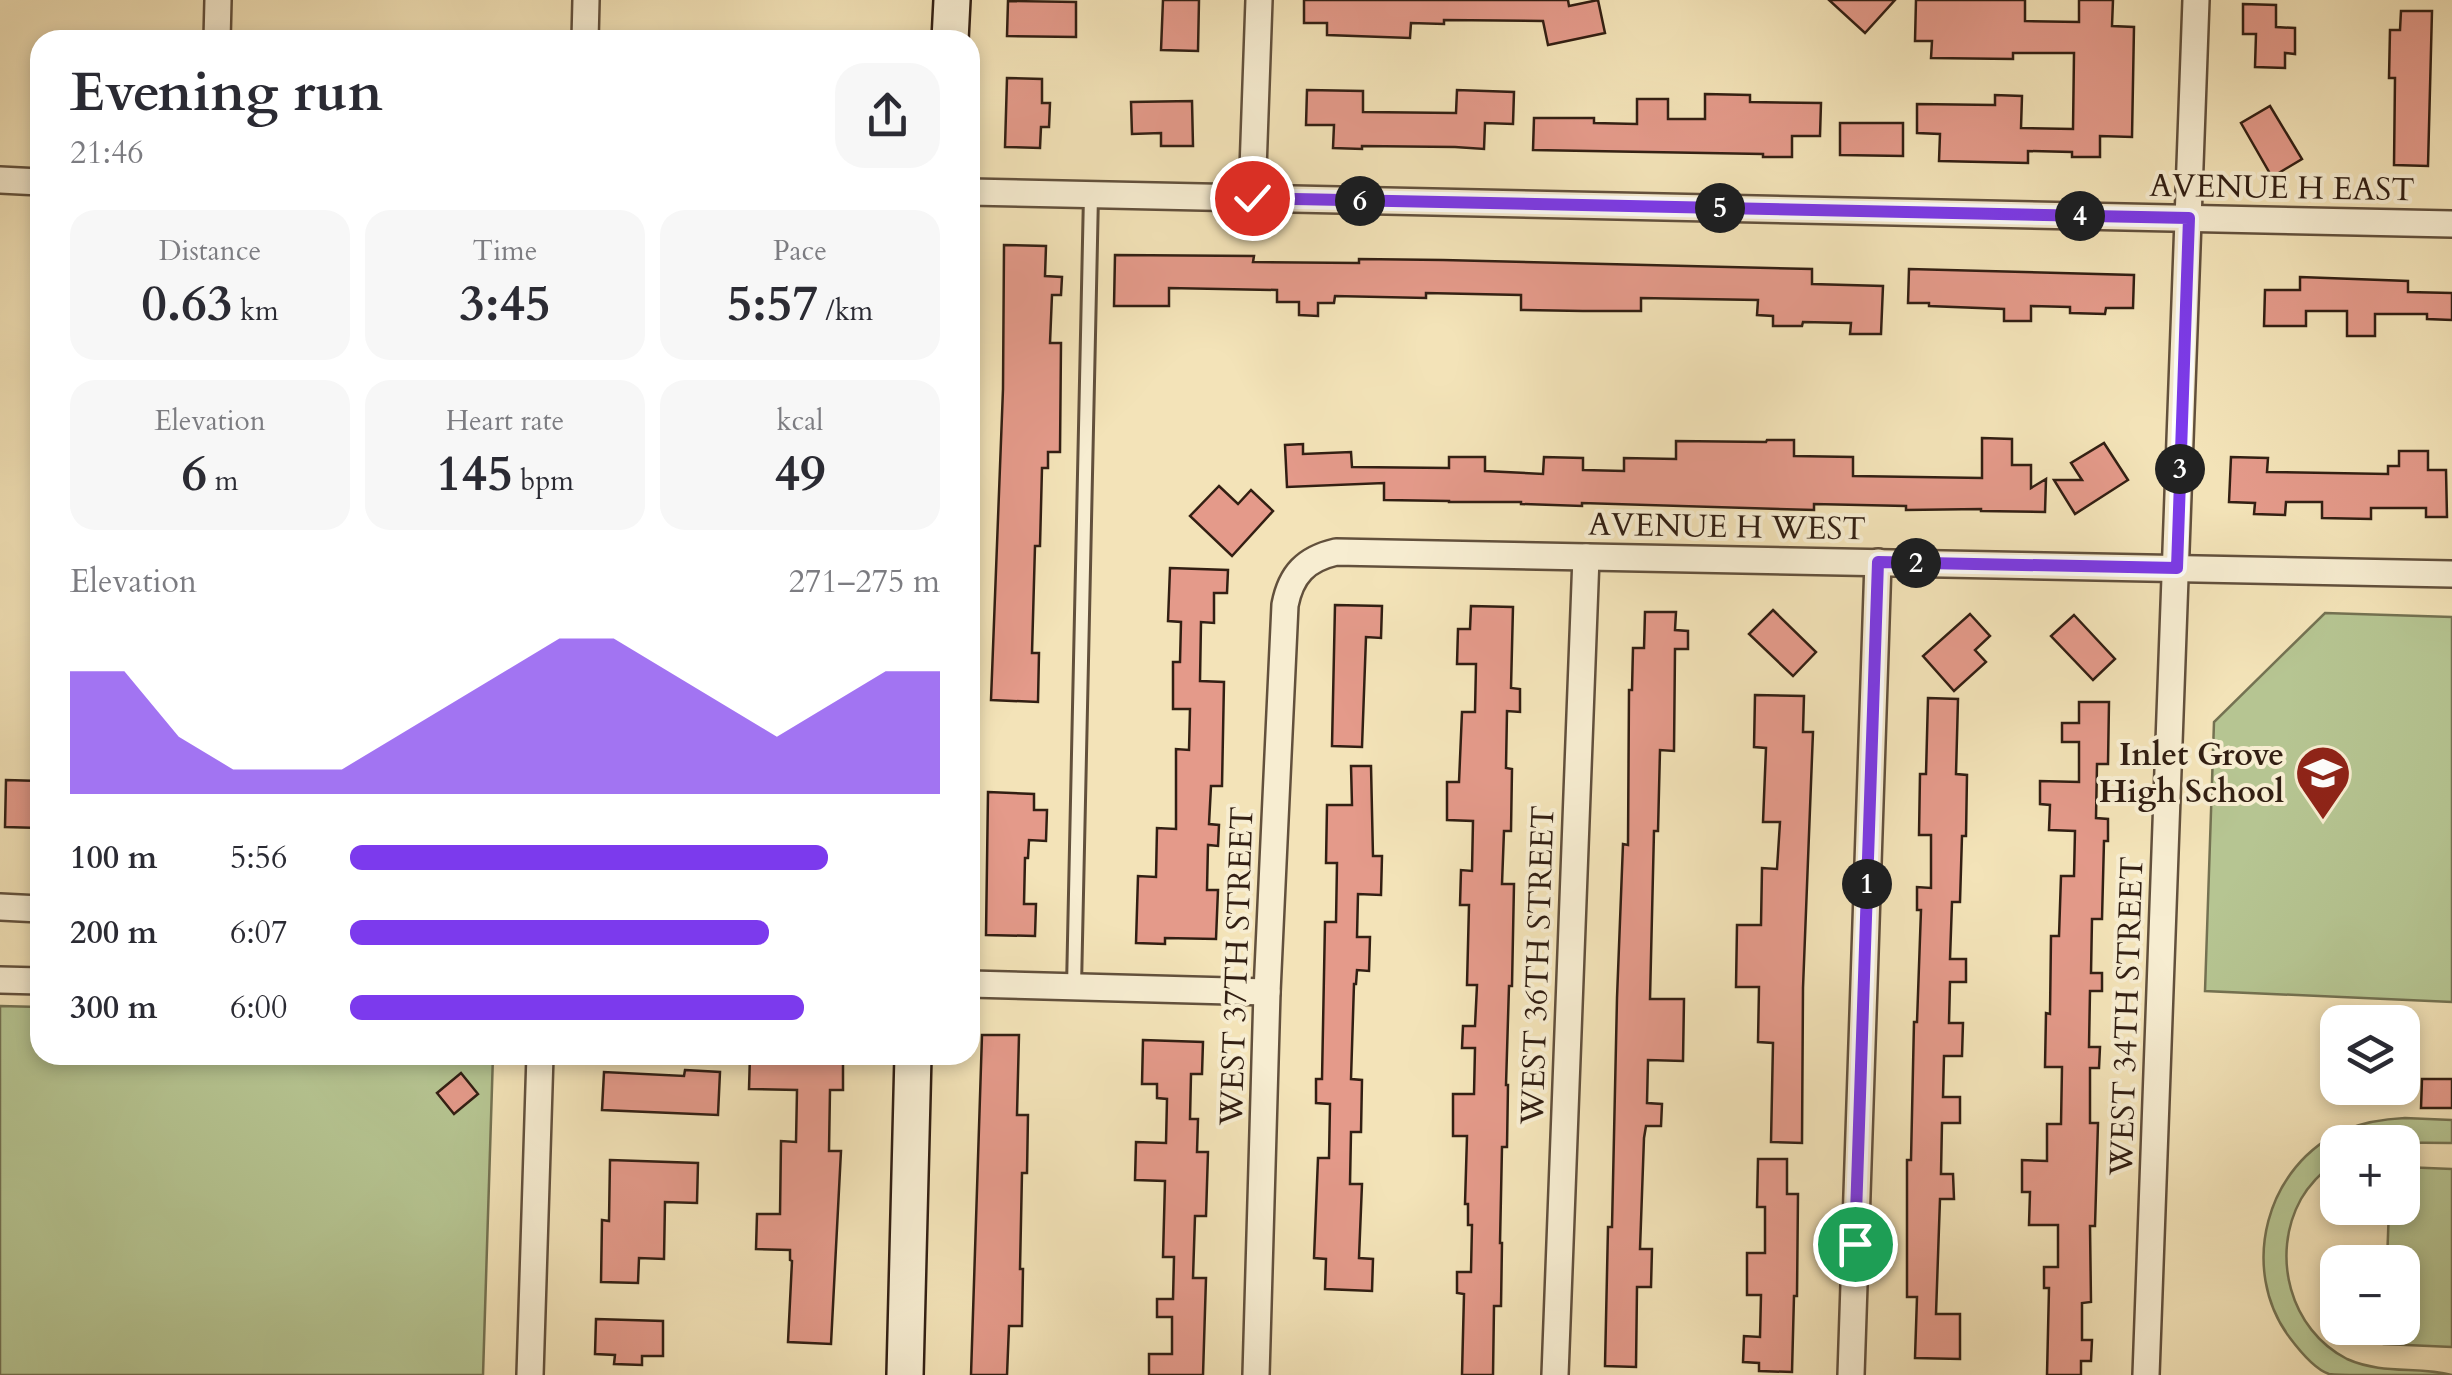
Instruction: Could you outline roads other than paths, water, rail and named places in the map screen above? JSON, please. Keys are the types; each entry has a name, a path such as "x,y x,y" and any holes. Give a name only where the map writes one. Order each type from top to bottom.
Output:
{"street":[{"path":"217,30 218,0"},
{"path":"585,30 586,0"},
{"path":"950,30 952,0"},
{"path":"1252,198 1259,0"},
{"name":"WEST 34TH STREET","path":"2146,1375 2196,0"},
{"path":"0,180 30,182"},
{"name":"AVENUE H EAST","path":"980,192 2452,224"},
{"name":"AVENUE H WEST","path":"1304,565 1336,552 2452,574"},
{"name":"WEST 36TH STREET","path":"1555,1375 1586,556"},
{"path":"1851,1375 1878,562"},
{"name":"WEST 37TH STREET","path":"1256,1375 1267,992 1285,605 1288,588 1304,565"},
{"path":"0,907 30,908"},
{"path":"0,980 30,980"},
{"path":"980,984 1267,992"},
{"path":"530,1375 540,1065"},
{"path":"905,1375 913,1065"}],"lane":[{"path":"1074,987 1091,194"}],"place":[{"name":"Inlet Grove High School","path":"2323,822"}]}
